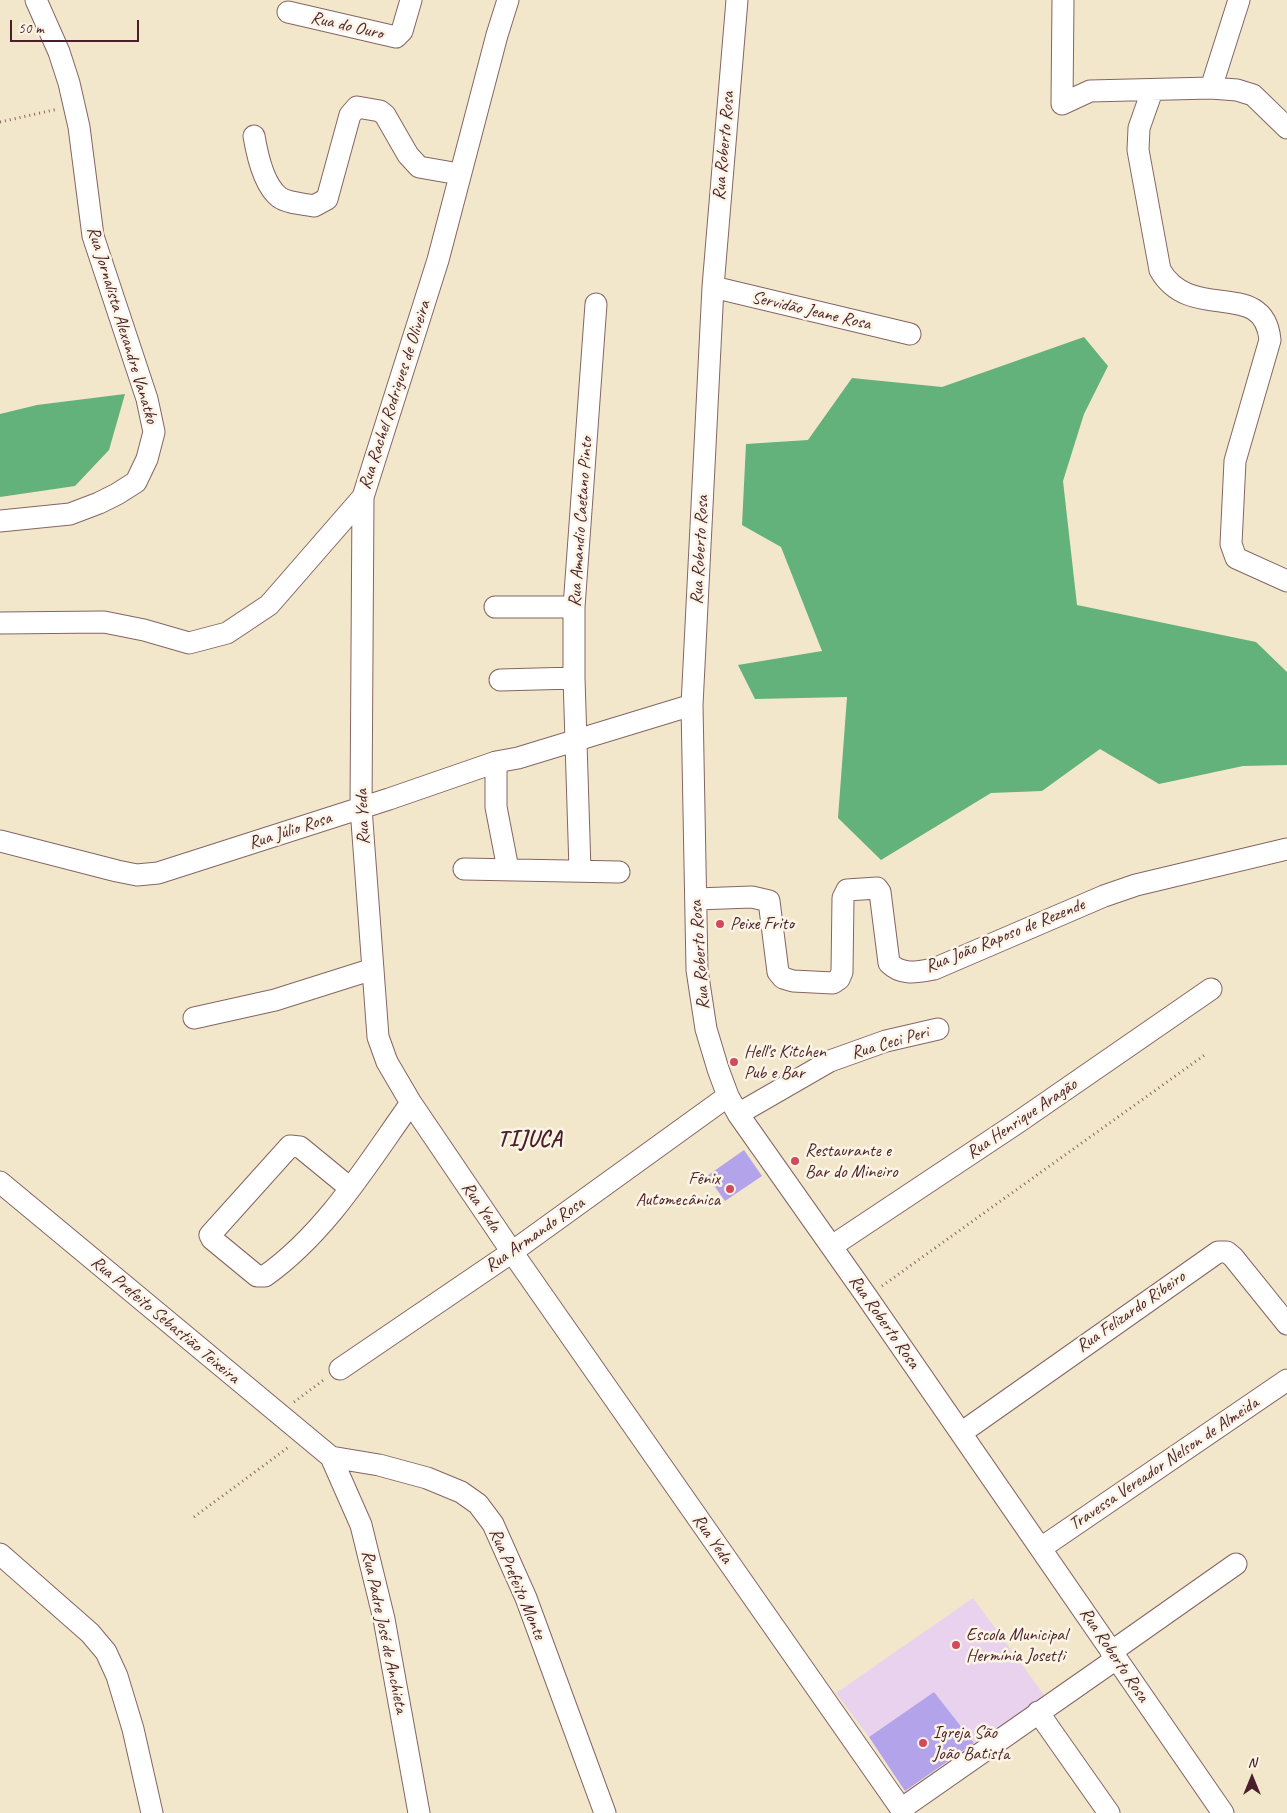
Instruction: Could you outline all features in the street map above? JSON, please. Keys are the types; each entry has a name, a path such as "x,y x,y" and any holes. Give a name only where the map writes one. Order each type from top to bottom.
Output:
{"street":[{"name":"Rua Jornalista Alexandre Vanatko","path":"0,521 70,514 117,494 136,482 147,459 154,432 147,399 92,236 75,106 58,52 36,0"},
{"name":"Rua do Ouro","path":"288,12 396,36 402,31 411,0"},
{"name":"Rua Rachel Rodrigues de Oliveira","path":"0,624 104,622 144,630 189,643 227,633 269,605 363,497 438,260 459,174 508,0"},
{"name":"Rua Roberto Rosa","path":"737,0 712,287 692,704 697,970 706,1029 733,1105 1041,1548 1222,1813"},
{"path":"1063,0 1062,104 1090,91 1152,91 1212,88 1253,95 1287,128"},
{"path":"1212,88 1239,0"},
{"path":"1152,91 1140,128 1138,150 1160,270 1170,284 1185,295 1238,302 1255,309 1262,315 1270,331 1270,340 1235,461 1231,544 1236,558 1287,581"},
{"path":"254,136 263,167 275,193 281,199 314,206 327,199 350,115 358,107 380,112 385,116 408,155 419,167 459,174"},
{"name":"Servidão Jeane Rosa","path":"712,287 910,334"},
{"name":"Rua Amandio Caetano Pinto","path":"580,870 574,678 574,608 596,304"},
{"name":"Rua Yeda","path":"363,497 361,808 378,1037 387,1062 411,1103 512,1252 902,1811"},
{"path":"495,607 574,608"},
{"path":"500,680 574,678"},
{"name":"Rua Júlio Rosa","path":"0,841 117,871 137,875 158,873 361,808 496,762 577,740 692,704"},
{"path":"496,762 496,807 508,869"},
{"name":"Rua João Raposo de Rezende","path":"696,899 752,897 769,901 778,972 783,978 793,981 833,984 839,979 842,972 843,898 847,890 877,888 880,892 889,963 895,969 912,973 934,969 1104,896 1136,885 1287,850"},
{"path":"464,869 619,872"},
{"path":"194,1018 275,1000 373,969"},
{"name":"Rua Henrique Aragão","path":"832,1246 1025,1117 1211,989"},
{"name":"Rua Ceci Peri","path":"733,1105 830,1061 886,1041 938,1030"},
{"path":"350,1188 300,1147 290,1146 210,1235 212,1239 257,1276 265,1276 316,1230 350,1188 411,1103"},
{"name":"Rua Armando Rosa","path":"340,1368 733,1105"},
{"name":"Rua Prefeito Sebastião Teixeira","path":"0,1182 330,1457"},
{"name":"Rua Felizardo Ribeiro","path":"961,1433 1218,1252 1227,1252 1233,1257 1287,1324"},
{"name":"Travessa Vereador Nelson de Almeida","path":"1041,1548 1287,1380"},
{"name":"Rua Padre José de Anchieta","path":"330,1457 361,1525 384,1619 419,1813"},
{"name":"Rua Prefeito Monte","path":"330,1457 378,1465 427,1478 461,1492 478,1504 492,1524 526,1598 605,1813"},
{"path":"0,1554 84,1627 106,1652 117,1676 133,1729 152,1813"},
{"path":"902,1811 1236,1564"},
{"path":"1038,1712 1108,1813"}],"path":[{"path":"0,122 75,106"},
{"path":"867,1297 1206,1054"},
{"path":"278,1413 340,1368"},
{"path":"194,1517 304,1435"}],"shaded area":[{"name":"Escola Municipal Hermínia Josetti","path":"973,1598 1047,1699 978,1748 934,1692 869,1737 836,1693"}],"green space":[{"path":"1084,337 1108,366 1084,414 1063,481 1077,605 1256,642 1287,672 1287,765 1243,766 1159,784 1100,749 1042,791 991,793 881,860 838,818 847,697 755,699 738,665 822,651 781,547 742,525 746,444 808,440 852,378 942,387"},
{"path":"125,394 109,450 75,486 0,497 0,414 37,405"}],"building":[{"name":"Fênix Automecânica","path":"744,1150 762,1176 725,1201 707,1176"},
{"name":"Igreja São João Batista","path":"934,1692 974,1743 905,1791 869,1737"}],"place":[{"name":"Peixe Frito","path":"720,924"},
{"name":"Hell's Kitchen Pub e Bar","path":"734,1062"},
{"name":"Restaurante e Bar do Mineiro","path":"795,1161"},
{"name":"Fênix Automecânica","path":"730,1189"},
{"name":"Escola Municipal Hermínia Josetti","path":"956,1645"},
{"name":"Igreja São João Batista","path":"923,1743"}],"district":[{"name":"TIJUCA","path":"530,1140"}]}
